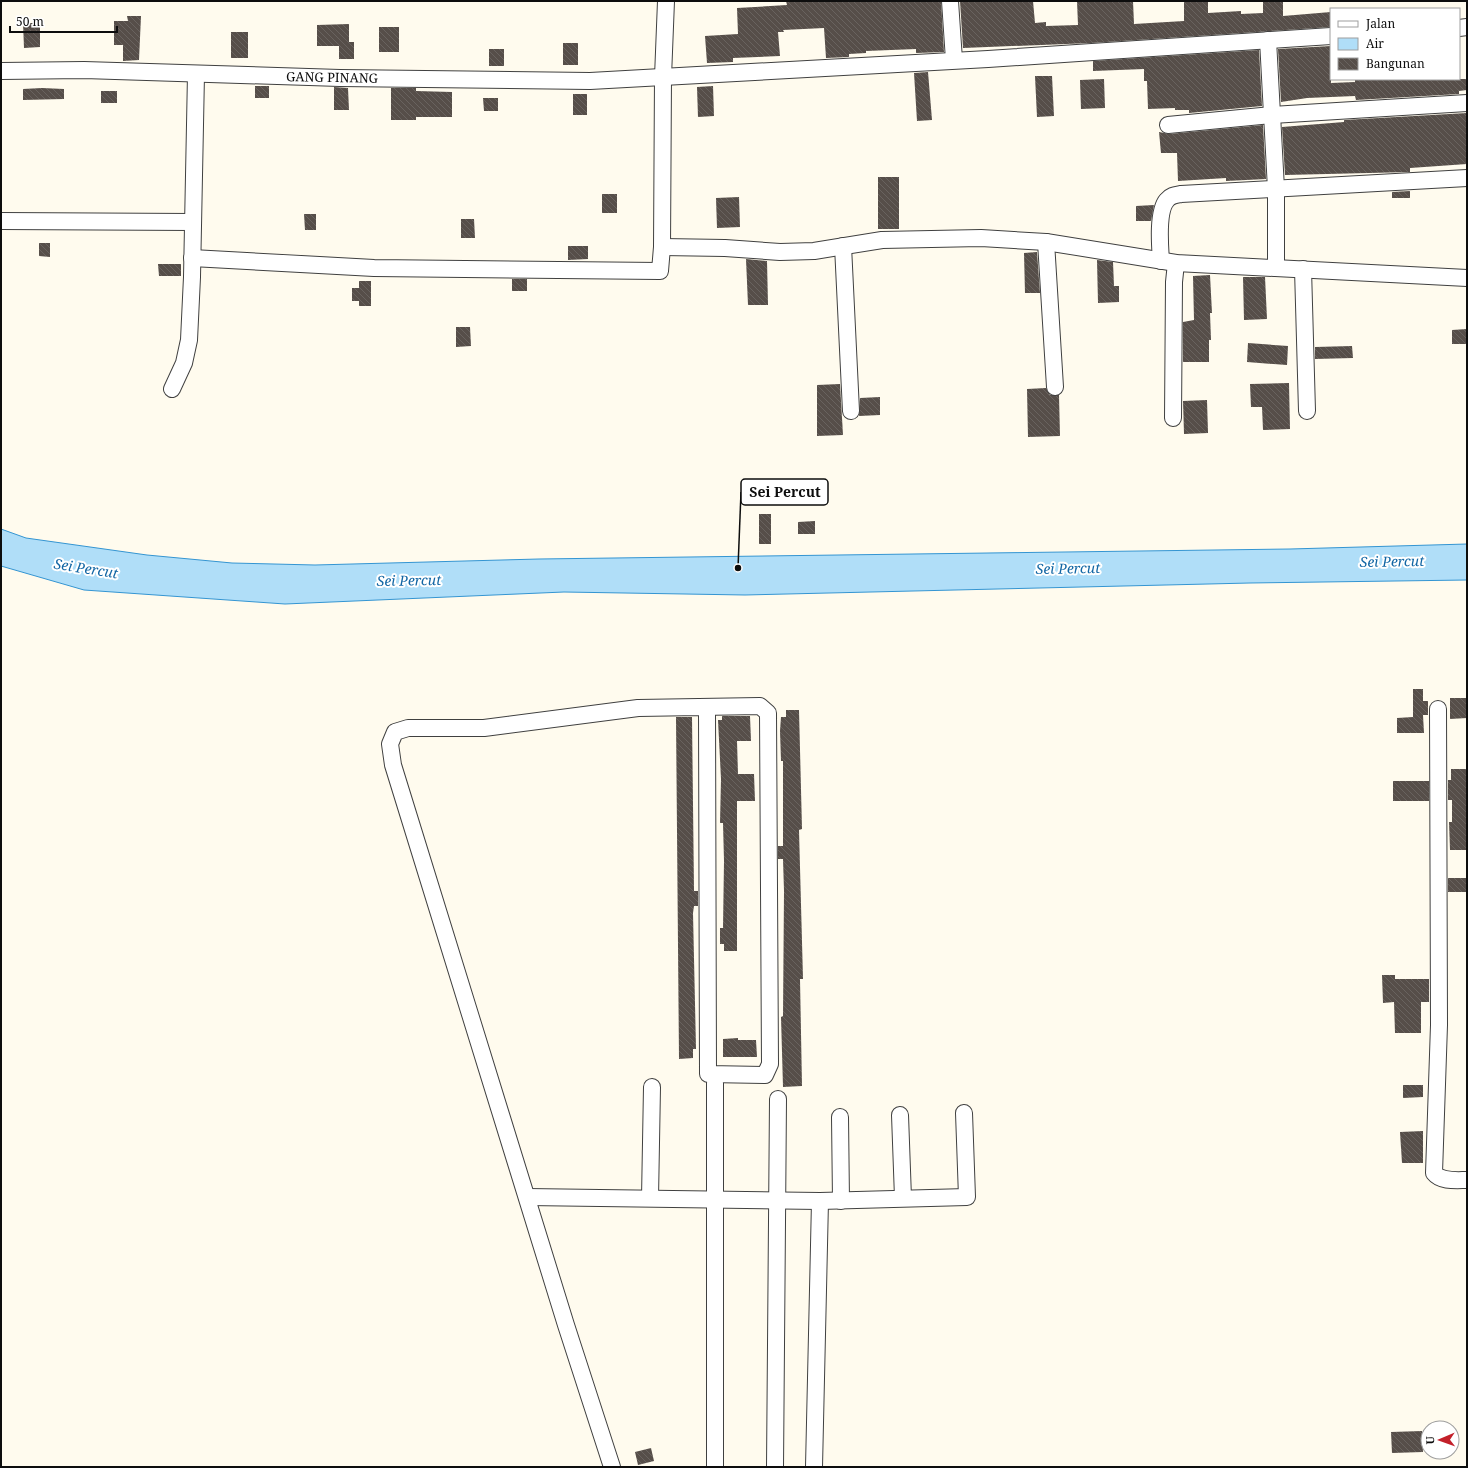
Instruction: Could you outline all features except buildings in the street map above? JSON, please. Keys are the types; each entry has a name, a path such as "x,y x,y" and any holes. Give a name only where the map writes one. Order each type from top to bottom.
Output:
{"street":[{"path":"192,258 374,268 660,271 662,247 663,78 666,1"},
{"path":"950,1 954,60"},
{"name":"GANG PINANG","path":"1,71 84,70 506,81 590,81 988,59 1330,36"},
{"path":"1268,40 1276,189 1276,268"},
{"path":"172,389 184,363 189,340 196,74"},
{"path":"1168,125 1272,115 1467,103"},
{"path":"1173,418 1174,282 1160,227 1163,205 1171,196 1181,194 1467,178"},
{"path":"1,221 193,222"},
{"path":"662,247 725,248 780,252 814,251 882,240 981,238 1046,242 1169,262 1467,278"},
{"path":"1046,242 1055,387"},
{"path":"844,246 851,411"},
{"path":"1303,269 1307,411"},
{"path":"612,1467 393,765 390,744 395,732 408,728 484,728 638,708 760,706 768,713 770,1064 765,1075 708,1074 707,707"},
{"path":"1438,709 1440,1026 1434,1173 1437,1177 1444,1179 1467,1180"},
{"path":"715,1467 716,1084"},
{"path":"650,1198 652,1087"},
{"path":"775,1467 778,1099"},
{"path":"527,1197 820,1201 967,1197 964,1113"},
{"path":"900,1115 903,1198"},
{"path":"840,1117 841,1200"},
{"path":"814,1467 820,1201"}],"water":[{"name":"Sei Percut","path":"1,529 26,538 147,555 232,563 315,565 539,559 1290,549 1467,544 1467,580 1250,583 745,595 564,592 285,604 84,590 1,566"}],"place":[{"name":"Sei Percut","path":"738,568"}]}
